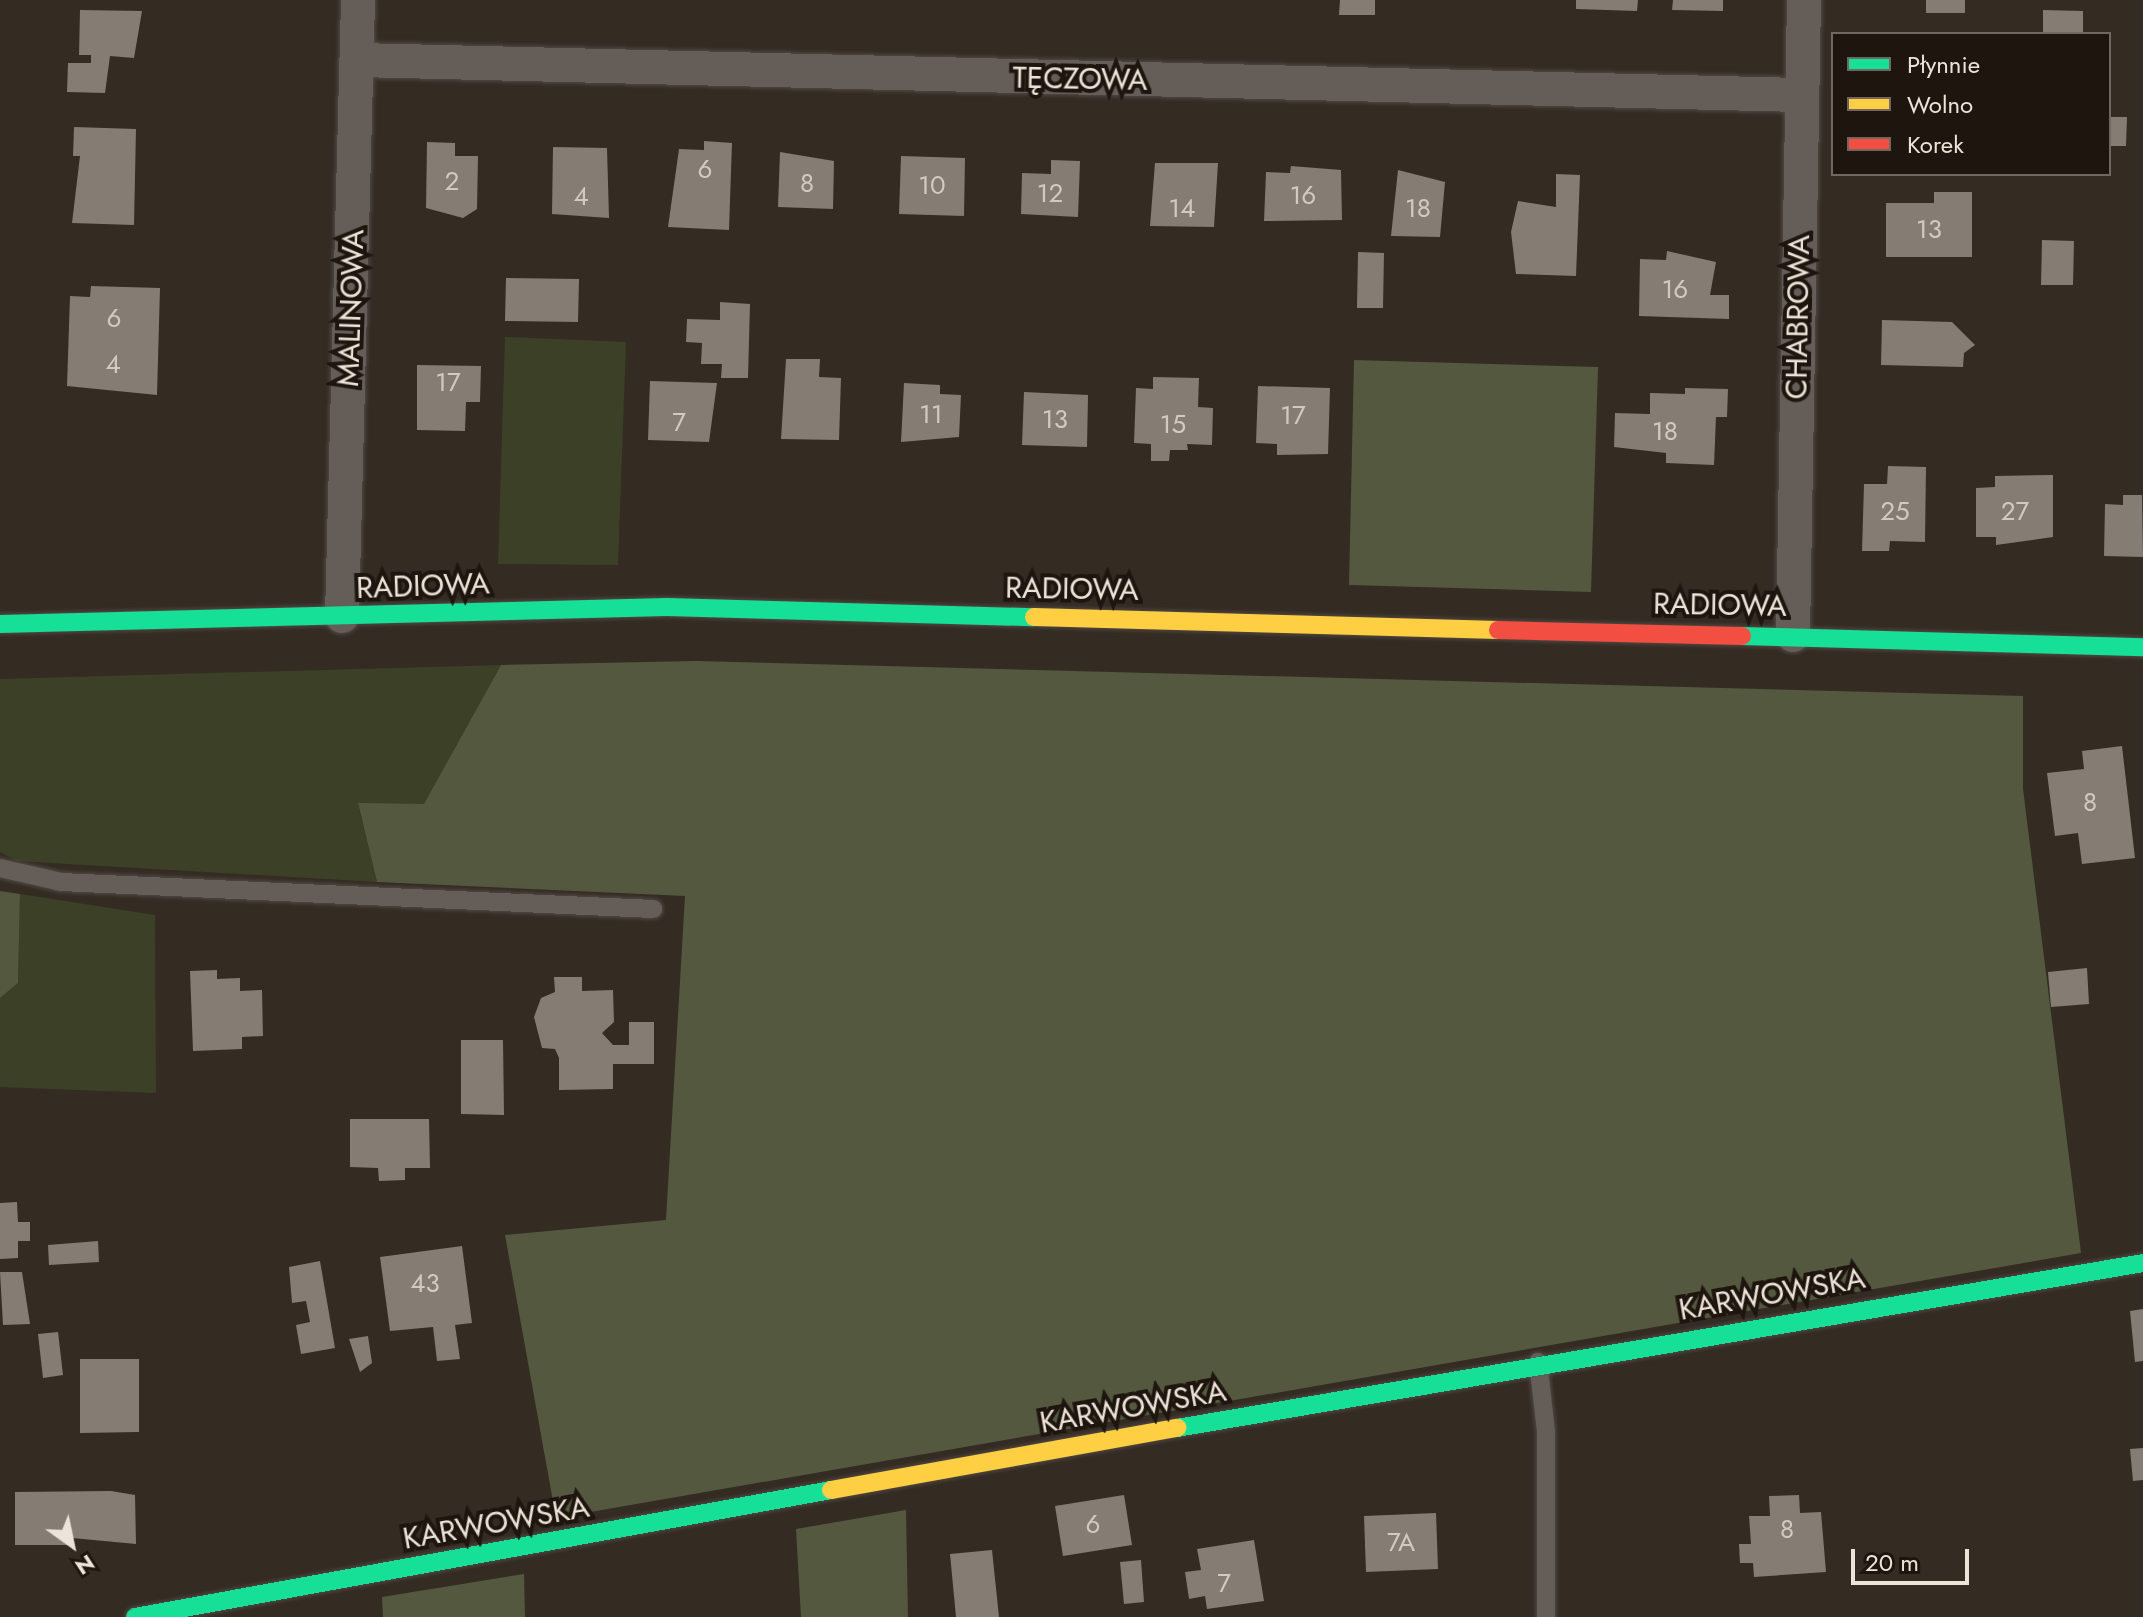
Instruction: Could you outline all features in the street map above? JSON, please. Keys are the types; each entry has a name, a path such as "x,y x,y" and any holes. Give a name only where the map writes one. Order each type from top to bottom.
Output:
{"street":[{"name":"MALINOWA","path":"342,616 358,0"},
{"name":"CHABROWA","path":"1793,635 1804,0"},
{"name":"TĘCZOWA","path":"358,60 1802,95"},
{"name":"RADIOWA","path":"0,624 667,607 1793,635 2143,647"},
{"name":"KARWOWSKA","path":"135,1617 1538,1362 2143,1263"}],"lane":[{"path":"0,868 61,882 653,909"},
{"path":"1538,1362 1546,1431 1546,1617"}],"green space":[{"path":"505,337 626,342 618,565 498,564"},
{"path":"1354,360 1598,367 1591,592 1349,585"},
{"path":"697,661 2023,696 2023,789 2081,1253 556,1518 505,1235 666,1220 685,896 377,882 358,803 424,804 501,665"},
{"path":"501,665 424,805 358,804 377,882 17,861 0,852 0,679"},
{"path":"0,891 20,894 18,983 0,998"},
{"path":"20,894 155,915 156,1093 0,1087 0,998 18,983"},
{"path":"906,1510 908,1617 801,1617 796,1529"},
{"path":"524,1574 525,1617 383,1617 382,1597"}],"building":[{"path":"1340,0 1375,0 1375,15 1339,15"},
{"path":"1576,0 1638,0 1637,11 1576,9"},
{"path":"1673,0 1723,0 1723,11 1672,10"},
{"path":"1926,0 1965,0 1965,13 1926,13"},
{"path":"80,10 142,11 134,58 110,56 105,93 67,92 68,63 91,63 91,55 79,55"},
{"path":"2043,10 2083,11 2083,32 2043,32"},
{"path":"2111,117 2127,117 2126,146 2111,146"},
{"path":"74,127 136,129 134,225 72,223 80,156 73,156"},
{"path":"704,141 732,143 729,230 668,227 679,149 704,150"},
{"path":"427,142 455,143 455,156 478,156 477,209 463,218 426,208"},
{"path":"553,147 607,148 609,218 552,214"},
{"path":"780,152 834,161 833,209 778,207"},
{"path":"901,156 965,158 964,216 899,214"},
{"path":"1051,160 1080,161 1078,217 1021,214 1022,173 1051,174"},
{"path":"1155,163 1218,163 1214,227 1150,226"},
{"path":"1291,166 1341,170 1342,220 1264,221 1266,172 1290,173"},
{"path":"1398,170 1445,182 1440,237 1391,236"},
{"path":"1556,174 1580,175 1576,276 1516,274 1511,232 1518,201 1556,207"},
{"path":"1934,192 1972,192 1972,257 1886,257 1886,203 1934,203"},
{"path":"2042,240 2074,241 2073,285 2041,285"},
{"path":"1667,251 1716,262 1710,295 1729,295 1729,319 1639,316 1640,259 1666,260"},
{"path":"1358,252 1384,253 1383,308 1357,308"},
{"path":"506,278 579,279 578,322 505,321"},
{"path":"91,286 160,288 157,395 67,386 70,296 90,297"},
{"path":"720,302 750,304 748,378 721,378 722,364 701,364 702,343 686,342 687,319 720,320"},
{"path":"1882,320 1952,322 1975,345 1964,353 1963,367 1881,365"},
{"path":"786,359 820,359 819,377 841,378 839,440 781,439"},
{"path":"417,365 481,366 480,402 466,402 465,431 417,430"},
{"path":"1153,377 1199,378 1198,407 1213,408 1212,445 1187,444 1188,450 1170,450 1169,461 1151,461 1151,444 1134,443 1136,388 1153,389"},
{"path":"650,381 717,383 709,442 648,440"},
{"path":"904,383 940,385 940,394 961,395 959,437 901,442"},
{"path":"1258,386 1330,388 1328,454 1277,455 1277,444 1256,443"},
{"path":"1685,388 1728,389 1727,417 1716,417 1714,465 1666,463 1666,453 1614,447 1615,413 1650,414 1650,393 1685,394"},
{"path":"1024,392 1088,395 1087,447 1022,445"},
{"path":"1888,466 1926,467 1925,542 1890,541 1889,551 1862,551 1864,484 1887,484"},
{"path":"2053,475 2053,537 1996,545 1996,537 1976,537 1976,488 1995,487 1995,476"},
{"path":"2123,495 2142,495 2143,557 2104,556 2105,504 2123,505"},
{"path":"2122,746 2135,858 2082,864 2078,833 2055,836 2047,773 2084,769 2082,751"},
{"path":"2087,968 2089,1004 2051,1007 2048,972"},
{"path":"217,970 217,979 240,978 240,991 262,990 263,1036 242,1037 242,1049 193,1051 190,971"},
{"path":"554,977 582,977 582,991 613,990 614,1022 602,1033 613,1045 629,1045 629,1022 654,1022 654,1064 613,1064 613,1089 559,1090 559,1058 555,1049 542,1048 534,1017 541,998 555,992"},
{"path":"461,1040 503,1040 504,1115 461,1114"},
{"path":"350,1119 429,1119 430,1168 405,1168 405,1180 379,1181 378,1168 350,1167"},
{"path":"17,1202 18,1222 30,1222 30,1241 18,1241 18,1258 0,1259 0,1203"},
{"path":"98,1241 99,1262 49,1265 48,1245"},
{"path":"462,1246 472,1323 455,1325 460,1359 437,1361 433,1327 390,1331 380,1257"},
{"path":"320,1261 335,1348 301,1354 296,1325 310,1322 306,1301 292,1303 289,1267"},
{"path":"0,1272 22,1272 30,1324 3,1325"},
{"path":"2143,1309 2143,1361 2135,1362 2130,1311"},
{"path":"58,1332 63,1375 43,1378 38,1334"},
{"path":"368,1336 372,1363 360,1372 349,1339"},
{"path":"80,1359 139,1359 139,1432 80,1433"},
{"path":"2143,1448 2143,1480 2133,1481 2130,1449"},
{"path":"111,1491 135,1495 136,1544 72,1538 72,1545 15,1545 15,1492"},
{"path":"1124,1495 1132,1545 1063,1556 1055,1506"},
{"path":"1799,1495 1800,1513 1821,1512 1826,1572 1754,1577 1753,1563 1740,1563 1739,1544 1751,1544 1749,1516 1770,1516 1769,1496"},
{"path":"1436,1513 1438,1569 1366,1572 1364,1516"},
{"path":"1254,1540 1264,1601 1207,1609 1205,1596 1189,1599 1185,1572 1201,1570 1197,1549"},
{"path":"992,1550 999,1617 956,1617 950,1554"},
{"path":"1141,1560 1144,1602 1124,1604 1120,1562"}],"traffic: fast":[{"path":"0,624 667,607 1034,617"},
{"path":"1742,636 2143,647"},
{"path":"1177,1428 2143,1263"},
{"path":"135,1617 831,1490"}],"traffic: slow":[{"path":"1034,617 1498,630"},
{"path":"831,1490 1177,1428"}],"traffic: jam":[{"path":"1498,630 1742,636"}]}
